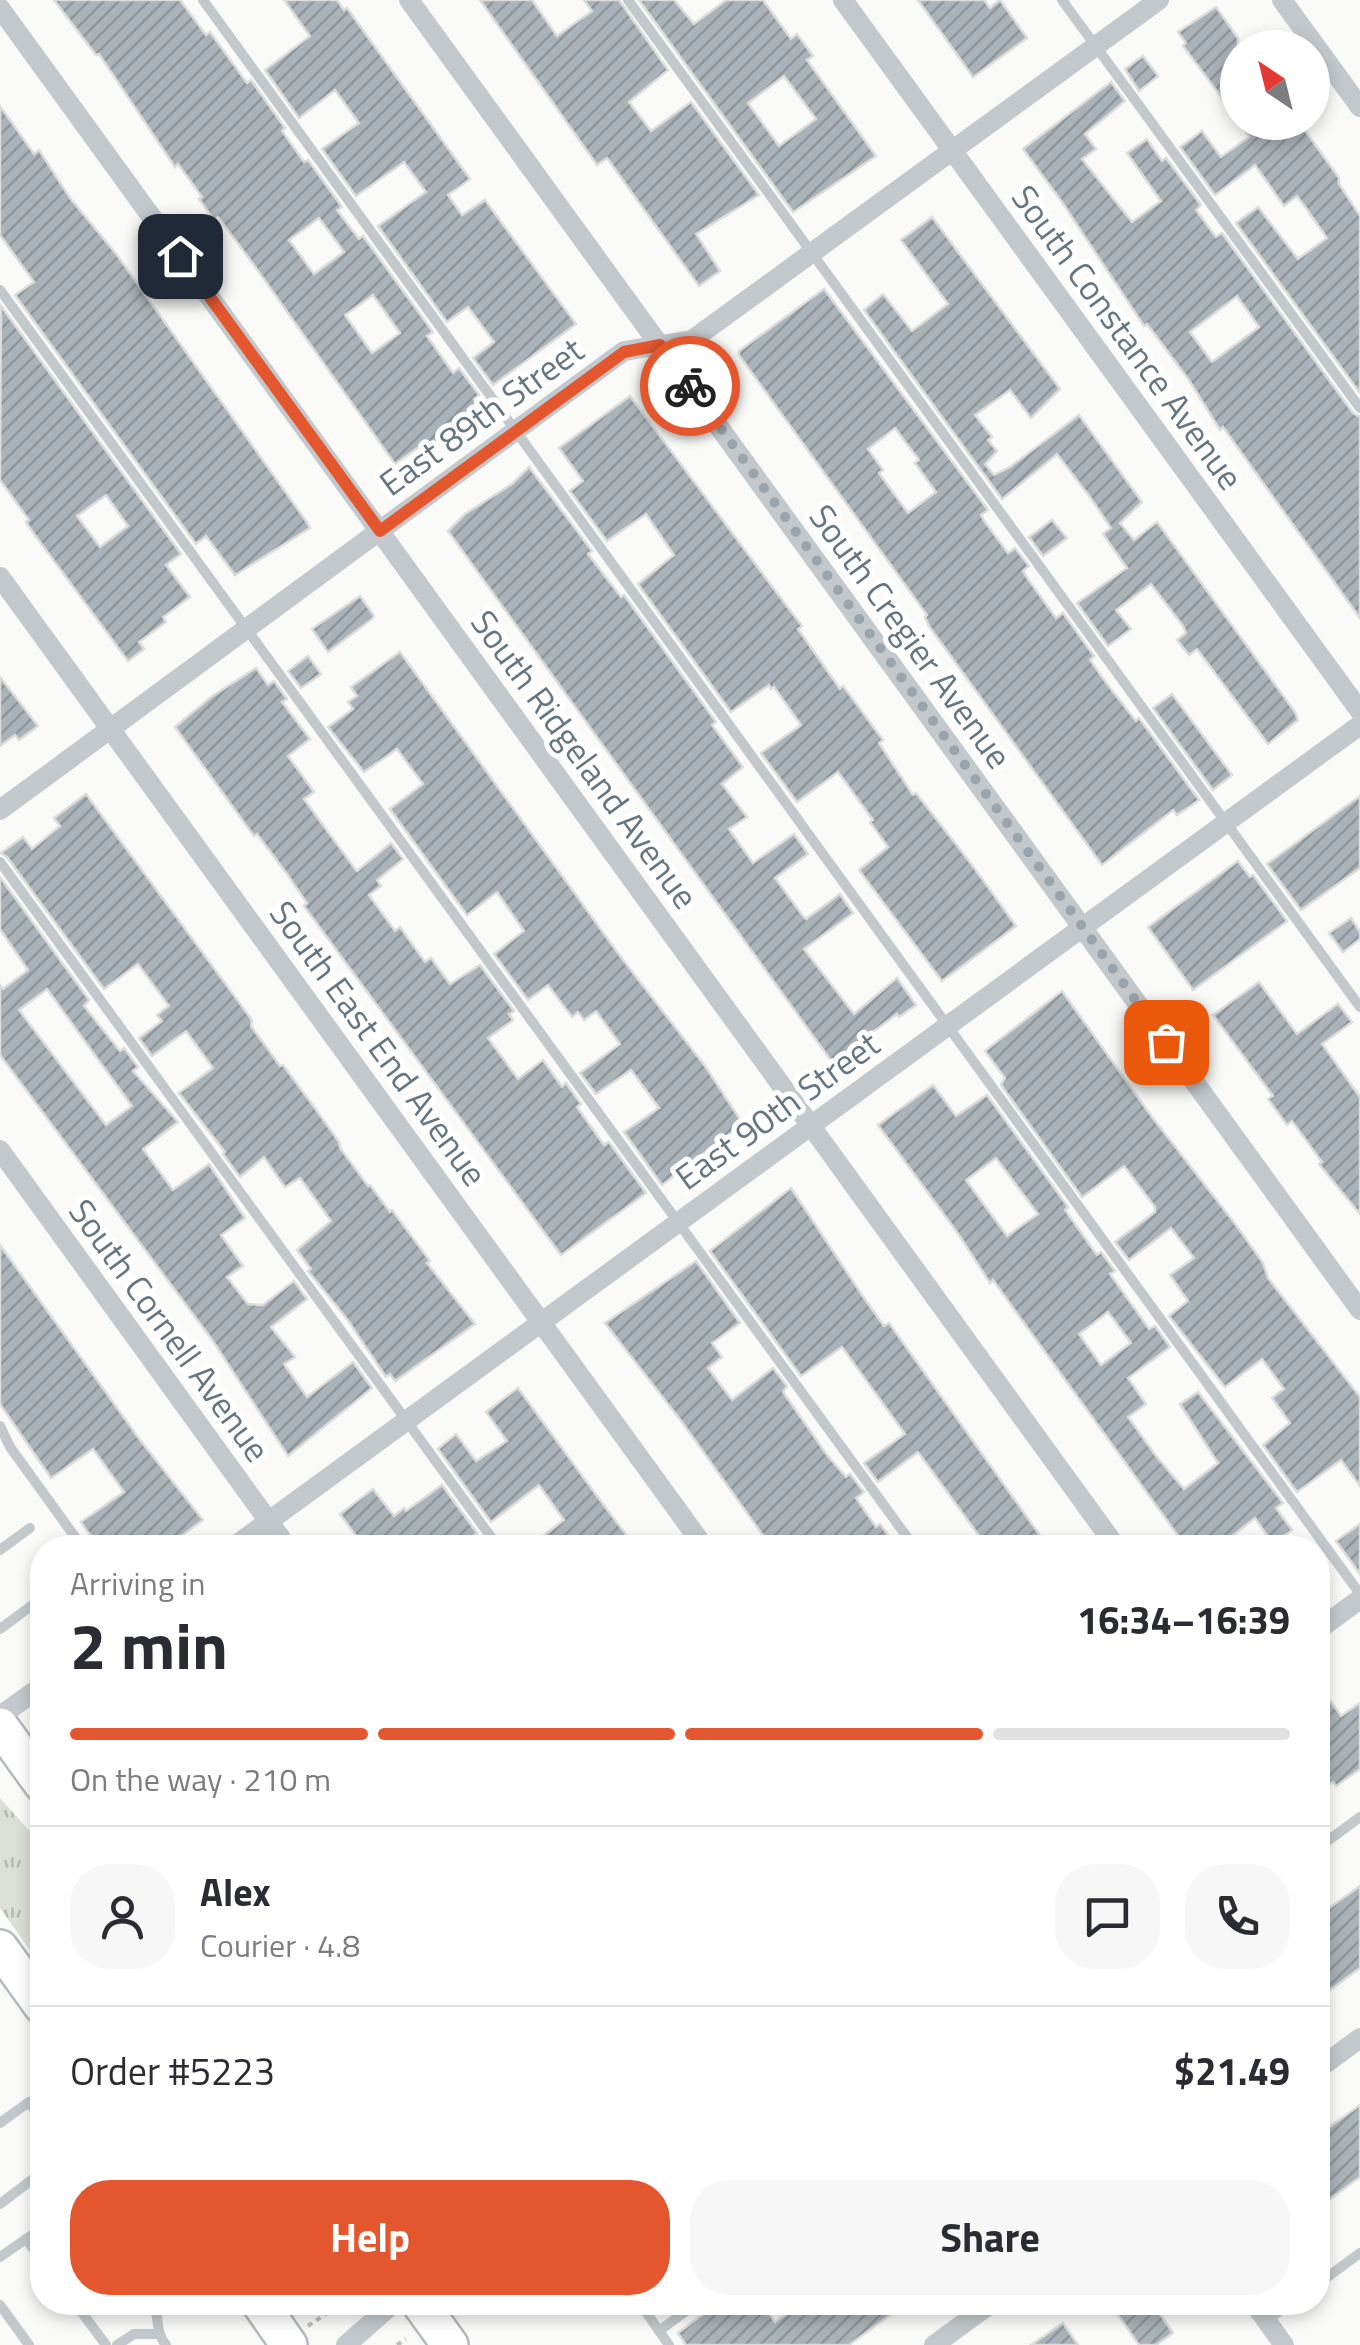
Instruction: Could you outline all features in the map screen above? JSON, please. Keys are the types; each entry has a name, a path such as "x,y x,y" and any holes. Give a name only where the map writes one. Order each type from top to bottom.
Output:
{"highway":[{"path":"0,1726 30,1767"},
{"path":"0,1948 30,1989"},
{"path":"273,2315 298,2336"},
{"path":"428,2315 450,2345"}],"street":[{"name":"South Cregier Avenue","path":"409,0 1360,1310"},
{"name":"South Constance Avenue","path":"842,0 1360,711"},
{"name":"East 89th Street","path":"0,810 624,352 692,340 1159,0"},
{"path":"1282,0 1360,108"},
{"name":"South Ridgeland Avenue","path":"0,8 1108,1535"},
{"name":"South East End Avenue","path":"0,576 696,1535"},
{"name":"East 90th Street","path":"249,1535 1360,725"},
{"name":"South Cornell Avenue","path":"0,1150 279,1535"},
{"path":"1330,1621 1360,1597"},
{"path":"0,1716 30,1695"},
{"path":"1330,2059 1360,2038"},
{"path":"346,2345 381,2315"},
{"path":"934,2345 975,2315"},
{"path":"1262,2315 1284,2345"}],"lane":[{"path":"203,0 1315,1535"},
{"path":"628,0 1360,1007"},
{"path":"1062,0 1360,408"},
{"path":"0,290 906,1535"},
{"path":"0,862 490,1535"},
{"path":"0,1426 10,1447 74,1535"},
{"path":"0,1550 30,1528"},
{"path":"1330,1555 1360,1597"},
{"path":"0,1629 30,1607"},
{"path":"1330,1839 1360,1817"},
{"path":"0,2123 30,2103"},
{"path":"0,2204 30,2181"},
{"path":"0,2257 30,2236"},
{"path":"26,2239 30,2244"},
{"path":"1330,2275 1360,2253"},
{"path":"0,2304 29,2345"},
{"path":"84,2315 106,2345"},
{"path":"158,2315 158,2334 166,2345"},
{"path":"648,2315 670,2345"},
{"path":"659,2331 681,2315"},
{"path":"1266,2320 1273,2315"},
{"path":"117,2345 134,2334 158,2334"}],"path":[{"path":"298,2336 325,2315"},
{"path":"397,2345 406,2339"}],"green space":[{"path":"0,1798 30,1832 30,1950 0,1908"}],"building":[{"path":"54,0 180,0 206,35 210,32 247,83 251,80 304,162 308,160 342,207 337,210 359,239 363,236 433,332 427,336 453,373 459,368 479,395 474,399 484,413 429,452 423,444 395,464 254,265 218,217 214,220 199,199 202,197 178,164 175,167 99,54","holes":["319,218 344,252 314,274 289,240","373,295 400,333 372,353 345,315"]},
{"path":"284,0 337,0 344,10 347,8 470,179 448,195 462,215 485,200 576,324 493,385 473,358 494,342 468,307 447,322 378,226 426,192 404,162 356,196 322,149 359,123 335,90 299,118 265,70 310,36"},
{"path":"480,0 532,0 557,36 592,11 584,0 619,0 668,70 629,102 651,131 691,102 759,195 696,234 720,271 699,286 607,158 597,165"},
{"path":"639,0 674,0 694,24 726,0 763,0 791,39 797,34 813,56 807,60 876,156 793,212","holes":["784,76 816,119 779,146 748,103"]},
{"path":"918,0 984,0 990,8 1000,0 1027,38 973,77"},
{"path":"1216,7 1232,30 1220,30 1220,95 1183,46 1186,43 1178,32"},
{"path":"1143,56 1158,76 1139,91 1125,69"},
{"path":"1111,82 1125,101 1085,134 1096,149 1082,159 1132,222 1161,201 1127,153 1147,139 1201,205 1196,210 1216,237 1222,233 1353,413 1360,417 1360,618 1223,427 1220,430 1189,380 1147,324 1144,326 1023,149","holes":["1237,296 1259,327 1212,362 1190,332"]},
{"path":"0,106 34,154 39,150 70,198 117,255 310,528 235,575 206,536 196,544 15,295 34,282 0,235"},
{"path":"1202,131 1221,157 1245,140 1312,140 1339,178 1360,216 1360,393 1236,223 1258,207 1298,259 1327,238 1297,196 1284,206 1255,165 1215,195 1180,147"},
{"path":"932,217 1060,389 1031,418 1010,390 975,415 992,437 988,440 997,451 985,464 994,475 1010,467 1079,415 1142,502 1120,523 1134,540 1157,522 1295,712 1298,720 1268,744 1197,649 1189,655 1177,640 1186,633 1183,626 1151,584 1116,610 1131,629 1108,646 1077,603 1127,568 1103,534 1111,528 1090,497 1057,454 1002,499 864,310 883,294 912,331 948,304 901,240"},
{"path":"824,289 988,510 981,515 985,522 1008,553 1015,548 1029,566 1023,571 1056,618 1063,613 1094,656 1090,660 1107,684 1136,721 1139,718 1199,800 1177,815 1173,810 1102,865 929,626 927,615 739,351","holes":["895,428 919,460 915,463 936,492 908,513 879,473 883,470 868,449"]},
{"path":"1,306 181,554 166,565 190,597 163,617 166,622 139,642 144,649 128,661 32,531 26,522 29,520 0,480","holes":["106,495 128,526 100,547 77,516"]},
{"path":"630,396 802,626 798,629 840,689 843,686 883,740 879,743 913,795 916,793 1016,926 942,981 859,870 888,847 838,772 797,802 761,753 801,725 774,687 769,685 731,712 638,584 674,555 646,514 607,541 570,491 583,481 559,448"},
{"path":"529,467 592,551 588,554 621,597 624,595 716,722 712,725 743,767 722,784 747,817 729,829 753,863 794,834 808,854 775,878 803,916 806,919 840,894 853,913 804,949 854,1014 897,978 916,1005 899,1017 897,1014 832,1062 448,531"},
{"path":"1052,520 1067,538 1043,556 1029,537"},
{"path":"360,596 374,616 328,652 312,629"},
{"path":"400,652 620,956 705,1066 743,1124 662,1185 624,1132 659,1108 631,1070 596,1094 580,1073 620,1044 596,1011 584,1020 578,1012 572,1017 548,985 528,1000 494,954 524,931 497,892 467,915 390,809 423,784 397,749 364,772 328,727 353,709 348,702 357,696 351,687"},
{"path":"308,656 321,674 301,688 288,671"},
{"path":"256,668 268,685 274,681 287,699 282,702 310,739 288,756 314,792 304,799 355,869 391,843 403,859 377,880 381,886 369,895 395,931 400,927 425,962 431,958 450,984 480,965 514,1011 509,1014 513,1020 488,1038 518,1079 543,1060 562,1087 566,1083 581,1104 577,1107 604,1145 609,1142 646,1193 561,1255 304,906 307,903 287,874 257,834 254,836 175,727 211,697"},
{"path":"0,677 38,726 19,740 15,735 0,746"},
{"path":"1172,694 1232,775 1213,790 1153,708"},
{"path":"86,794 252,1020 251,1026 317,1111 340,1148 392,1210 475,1324 395,1381 390,1374 386,1377 308,1271 311,1269 297,1250 331,1221 300,1178 285,1187 264,1157 240,1177 179,1093 213,1068 186,1031 152,1056 139,1038 162,1021 157,1015 169,1006 138,964 104,989 1,853 23,837 32,849 60,826 54,818"},
{"path":"1360,796 1360,868 1301,910 1267,864"},
{"path":"1238,861 1287,921 1193,990 1148,927"},
{"path":"0,877 89,1000 84,1006 120,1051 124,1048 138,1067 133,1071 178,1122 143,1149 173,1190 209,1164 245,1218 221,1235 243,1266 227,1277 248,1304 263,1305 294,1281 307,1299 271,1327 295,1357 284,1364 307,1397 353,1362 372,1388 288,1456 213,1341 0,1055 0,985 3,989 28,970 0,929","holes":["47,989 132,1106 106,1125 19,1010"]},
{"path":"1351,918 1360,939 1343,952 1329,933"},
{"path":"1259,982 1297,1034 1338,1004 1352,1022 1322,1044 1360,1097 1360,1214 1319,1164 1322,1162 1292,1121 1287,1125 1268,1099 1273,1096 1213,1015"},
{"path":"1062,991 1236,1225 1263,1263 1268,1278 1360,1397 1360,1486 1341,1460 1297,1492 1263,1445 1290,1423 1272,1398 1284,1389 1262,1359 1225,1387 1169,1316 1188,1301 1170,1275 1194,1258 1171,1228 1129,1260 1115,1242 1155,1212 1155,1207 1124,1166 1082,1197 1001,1085 1005,1078 985,1051"},
{"path":"933,1085 956,1116 987,1095 1068,1207 1065,1210 1097,1255 1101,1252 1115,1271 1110,1274 1149,1329 1155,1326 1170,1347 1128,1378 1146,1404 1128,1417 1156,1456 1184,1489 1218,1463 1180,1404 1198,1392 1283,1503 1276,1508 1292,1530 1285,1535 1267,1535 1255,1518 1233,1535 1178,1535 993,1280 990,1283 878,1125","holes":["996,1158 1038,1214 1007,1236 966,1180","1108,1312 1131,1343 1101,1365 1079,1334"]},
{"path":"791,1188 884,1326 889,1323 1040,1535 979,1535 918,1452 878,1482 864,1463 905,1434 842,1347 801,1376 710,1251"},
{"path":"0,1245 140,1440 203,1520 183,1535 90,1535 81,1522 124,1492 93,1449 51,1478 0,1404"},
{"path":"696,1261 740,1323 712,1343 722,1357 708,1368 732,1400 773,1368 787,1386 783,1392 827,1455 864,1492 856,1498 876,1527 880,1524 888,1535 763,1535 605,1323"},
{"path":"518,1388 626,1535 544,1535 564,1520 539,1485 491,1522 438,1449 456,1434 476,1461 507,1441 486,1412"},
{"path":"442,1485 477,1533 355,1535 340,1514 373,1489 394,1516 404,1508 406,1511"},
{"path":"1360,1524 1360,1574 1336,1541"},
{"path":"1330,1700 1341,1716 1360,1703 1360,1769 1336,1786 1330,1784"},
{"path":"1360,1886 1360,1968 1330,1990 1330,1907"},
{"path":"1360,2105 1360,2177 1330,2199 1330,2126"},
{"path":"702,2315 770,2315 775,2322 785,2315 890,2315 849,2345 686,2345 678,2333"},
{"path":"1118,2315 1161,2315 1173,2333 1156,2345 1139,2345"},
{"path":"1063,2323 1078,2345 1031,2345"}],"way so far":[{"path":"690,386 1166,1042"}],"route":[{"path":"180,256 380,531 624,352 660,345 690,386"}]}
